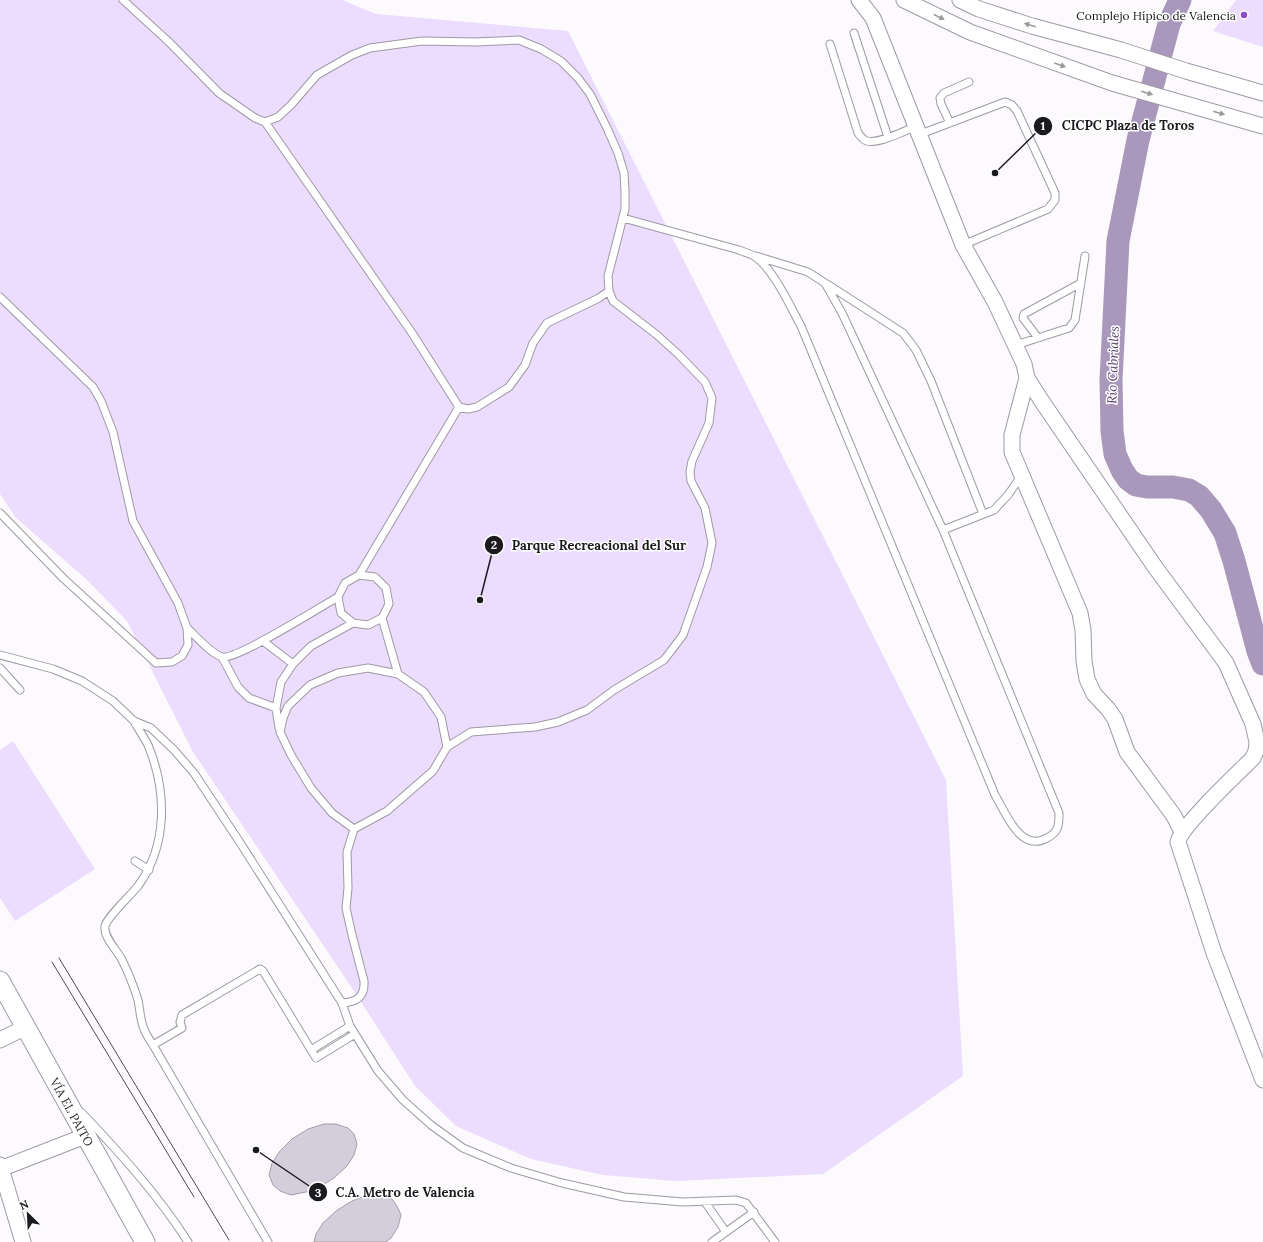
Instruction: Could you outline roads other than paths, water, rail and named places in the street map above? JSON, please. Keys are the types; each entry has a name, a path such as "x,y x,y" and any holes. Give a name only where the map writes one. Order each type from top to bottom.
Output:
{"street":[{"path":"859,0 873,18 963,244 995,302 1016,345 1028,378 1043,403 1154,566 1226,663 1253,724 1257,742 1256,751 1253,758 1194,818 1182,832 1178,842 1214,953 1263,1080"},
{"path":"904,0 970,32 1112,83 1263,126"},
{"path":"960,0 979,9 1032,26 1121,50 1186,71 1263,93"},
{"path":"1028,378 1012,436 1012,452 1080,613 1084,630 1084,661 1087,678 1094,694 1108,708 1115,719 1127,752 1174,816 1182,832"},
{"name":"VÍA EL PAITO","path":"0,981 145,1242"},
{"path":"0,1040 26,1027"},
{"path":"23,1242 0,1167 85,1136"}],"lane":[{"path":"123,0 169,42 219,93 255,118 265,122 412,333 459,407 468,409 477,407 509,387 525,365 533,343 547,323 599,298 609,291"},
{"path":"854,32 888,137"},
{"path":"265,122 278,117 292,105 317,75 352,55 370,48 422,41 475,42 519,40 541,49 561,61 578,78 590,94 618,153 624,173 625,209 608,276 609,291 613,301 657,335 705,382 712,398 709,423 692,461 690,472 691,480 705,508 712,543 707,567 683,635 664,660 614,690 587,710 558,722 536,727 472,732 447,747 433,771 387,811 354,829 347,852 348,888 346,908 365,988 363,994 357,999 342,1003"},
{"path":"830,44 858,133 862,139 876,142 888,137 950,123 1005,102 1012,104 1017,111 1055,193 1055,200 1048,209 963,244"},
{"path":"950,123 941,104 940,98 944,93 969,82"},
{"path":"623,218 739,250 753,256 808,272 903,333 916,350 931,382 983,514"},
{"path":"753,256 766,267 784,294 801,326 995,795 1018,833 1027,841 1039,842 1054,834 1059,825 1059,813 943,530 842,312 825,283"},
{"path":"1016,345 1072,326 1075,320 1085,256"},
{"path":"1038,338 1022,318 1024,314 1081,284"},
{"path":"0,297 93,387 101,401 113,432 133,521 178,603 187,628 188,645 182,656 172,662 156,663 63,578 0,514"},
{"path":"222,657 230,656 249,648 338,597 345,583 359,575 459,407"},
{"path":"943,530 994,510 1008,495 1021,476"},
{"path":"338,597 341,613 353,623 368,625 382,618 389,604 386,588 375,577 359,575"},
{"path":"382,618 398,674"},
{"path":"353,623 312,646 293,664 281,682 276,708 280,732 291,755 311,788 332,813 354,829"},
{"path":"187,628 213,652 222,657 238,687 249,698 276,708"},
{"path":"263,640 293,664"},
{"path":"0,655 53,669 82,681 112,701 134,721 148,744 157,776 162,808 161,832 156,852 149,870 126,900 109,918 105,925 105,934 122,961 138,1000 144,1030 268,1242"},
{"path":"0,668 20,690"},
{"path":"280,732 283,718 288,706 310,685 338,673 368,668 398,674 424,692 441,717 447,747"},
{"path":"134,721 151,728 174,750 194,773 342,1003 350,1026 378,1071 403,1100 430,1125 463,1148 511,1168 562,1184 624,1197 683,1202 736,1200 746,1203 775,1242"},
{"path":"135,861 149,870"},
{"path":"153,1045 182,1028 180,1022 182,1015 260,969 263,971 316,1058 355,1034"},
{"path":"311,1050 350,1026"},
{"path":"61,1091 114,1146 167,1212 188,1242"},
{"path":"705,1202 726,1232"},
{"path":"712,1242 754,1212"}],"waterway":[{"name":"Río Cabriales","path":"1180,0 1169,24 1138,140 1118,241 1111,380 1112,431 1115,454 1128,479 1136,485 1147,487 1173,487 1189,490 1199,496 1211,510 1225,533 1263,664"}],"tram line":[{"path":"59,958 229,1240"},
{"path":"52,962 194,1197"}],"place":[{"name":"Complejo Hípico de Valencia","path":"1244,15"},
{"name":"CICPC Plaza de Toros","path":"995,173"},
{"name":"Parque Recreacional del Sur","path":"480,600"},
{"name":"C.A. Metro de Valencia","path":"256,1150"}]}
